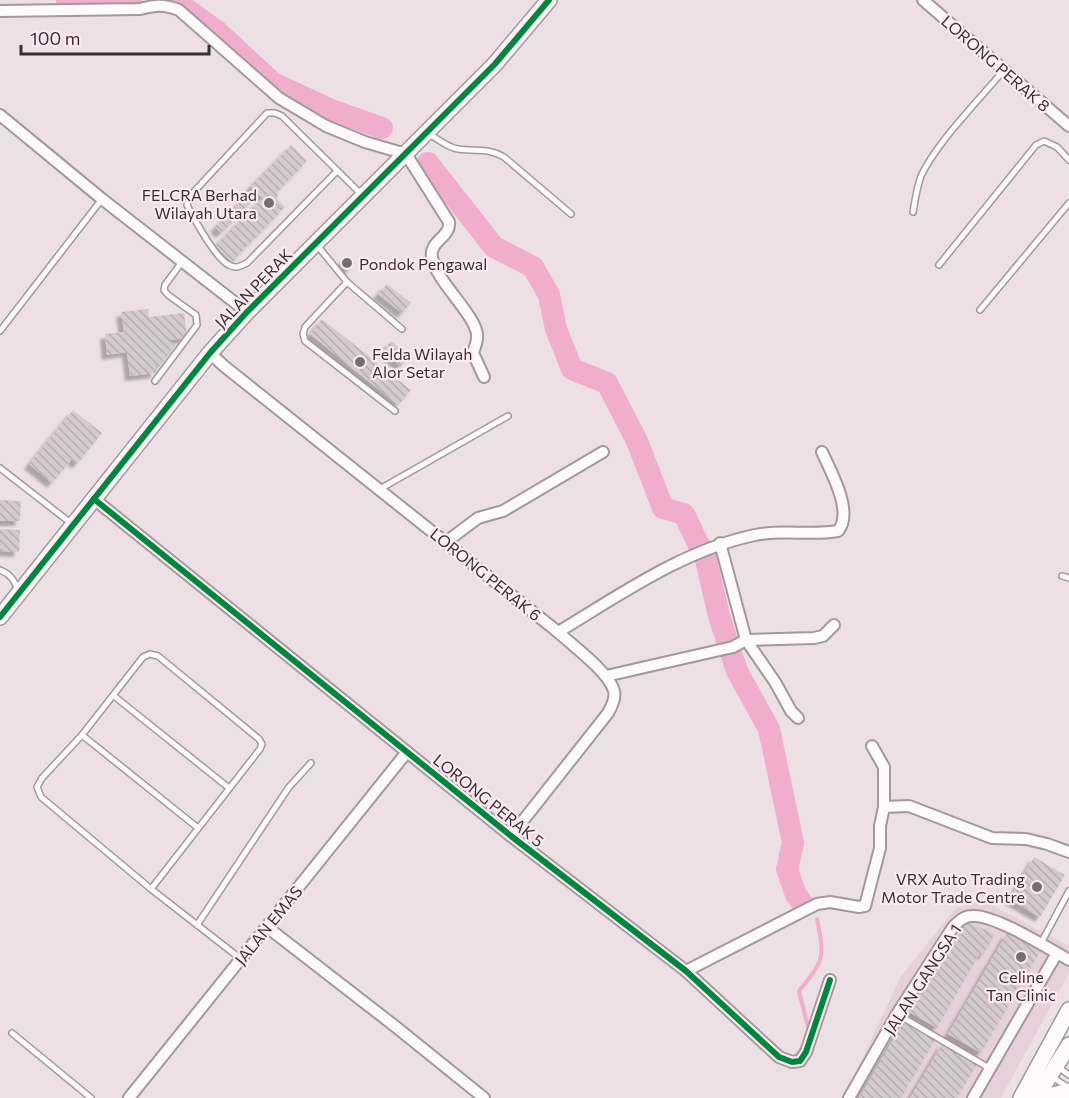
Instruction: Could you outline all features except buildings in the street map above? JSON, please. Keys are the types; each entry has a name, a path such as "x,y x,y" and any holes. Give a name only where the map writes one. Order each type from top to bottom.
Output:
{"street":[{"name":"LORONG PERAK 8","path":"923,0 1069,126"},
{"name":"JALAN PERAK","path":"0,617 210,353 247,312 495,64 546,1"},
{"path":"0,11 51,4 140,9 158,4 167,5 179,10 279,98 301,113 347,135 406,154 449,222 448,232 432,249 432,257 438,271 476,329 477,342 473,352 484,377"},
{"path":"0,115 102,199 247,312"},
{"name":"LORONG PERAK 6","path":"210,353 558,632 606,676"},
{"path":"446,542 478,518 503,511 603,452"},
{"path":"558,632 656,574 720,543 775,531 827,533 838,531 844,519 839,488 822,452"},
{"name":"LORONG PERAK 5","path":"94,499 511,836 686,971 779,1057 792,1062 800,1061 806,1052 830,980"},
{"path":"720,543 746,640 775,682 791,711 798,718"},
{"path":"511,836 613,704 615,692 606,676 733,647 746,640 823,636 834,625"},
{"path":"686,971 817,904 830,902 865,906 880,848 880,826 884,807 884,767 872,746"},
{"name":"JALAN EMAS","path":"129,1098 407,752"},
{"path":"884,807 909,806 992,837 1026,839 1069,852"},
{"name":"JALAN GANGSA 1","path":"849,1098 897,1014 952,927 961,919 969,916 988,918 1041,943 1069,960"},
{"path":"267,927 483,1098"},
{"path":"973,1098 1057,953"},
{"path":"1038,1098 1046,1067 1069,1010"},
{"path":"1021,1098 1046,1067 1069,1045"},
{"path":"1038,1098 1069,1089"}],"lane":[{"path":"913,212 920,179 941,145 1004,70"},
{"path":"337,171 247,263 238,267 230,266 220,258 187,205 190,196 267,113 282,116 363,196"},
{"path":"428,133 457,149 486,149 495,152 571,214"},
{"path":"939,265 1036,145 1044,141 1051,144 1069,160"},
{"path":"0,331 102,199"},
{"path":"980,310 1069,203"},
{"path":"315,244 346,282 402,329"},
{"path":"155,381 197,325 196,315 164,290 165,285 183,262"},
{"path":"346,282 304,327 305,341 395,411"},
{"path":"380,489 508,416"},
{"path":"0,468 74,525"},
{"path":"0,570 8,572 20,592"},
{"path":"1062,576 1069,578"},
{"path":"151,889 262,744 259,739 158,656 150,654 143,657 82,735 42,778 37,788 41,798 151,889 241,959"},
{"path":"114,696 229,789"},
{"path":"82,735 198,828"},
{"path":"197,925 289,787 311,763"},
{"path":"1041,943 1069,891"},
{"path":"897,1014 991,1069"},
{"path":"12,1033 91,1098"},
{"path":"1046,1067 1069,1075"},
{"path":"1046,1067 1069,1089"}],"shaded area":[{"path":"984,901 1069,946 1069,973 1001,1098 844,1098 901,976 955,909 969,903"}],"waterway":[{"path":"67,0 79,3 131,0"},
{"path":"174,0 218,32 273,83 329,109 382,128"},
{"path":"428,163 494,247 533,267 549,295 556,329 572,369 607,383 637,441 663,508 684,514 706,560 719,616 737,671 769,729 793,843 787,869 796,895 804,905"},
{"path":"809,1031 799,991 818,965 820,958 821,942 817,919"},
{"path":"793,1060 803,1047"}],"cycle path":[{"path":"0,617 210,353 247,312 495,64 549,0"},
{"path":"94,499 511,836 686,971 779,1057 792,1062 800,1061 806,1052 830,980"}],"place":[{"name":"FELCRA Berhad Wilayah Utara","path":"269,203"},
{"name":"Pondok Pengawal","path":"347,263"},
{"name":"Felda Wilayah Alor Setar","path":"360,362"},
{"name":"VRX Auto Trading Motor Trade Centre","path":"1037,887"},
{"name":"Celine Tan Clinic","path":"1021,957"}]}
